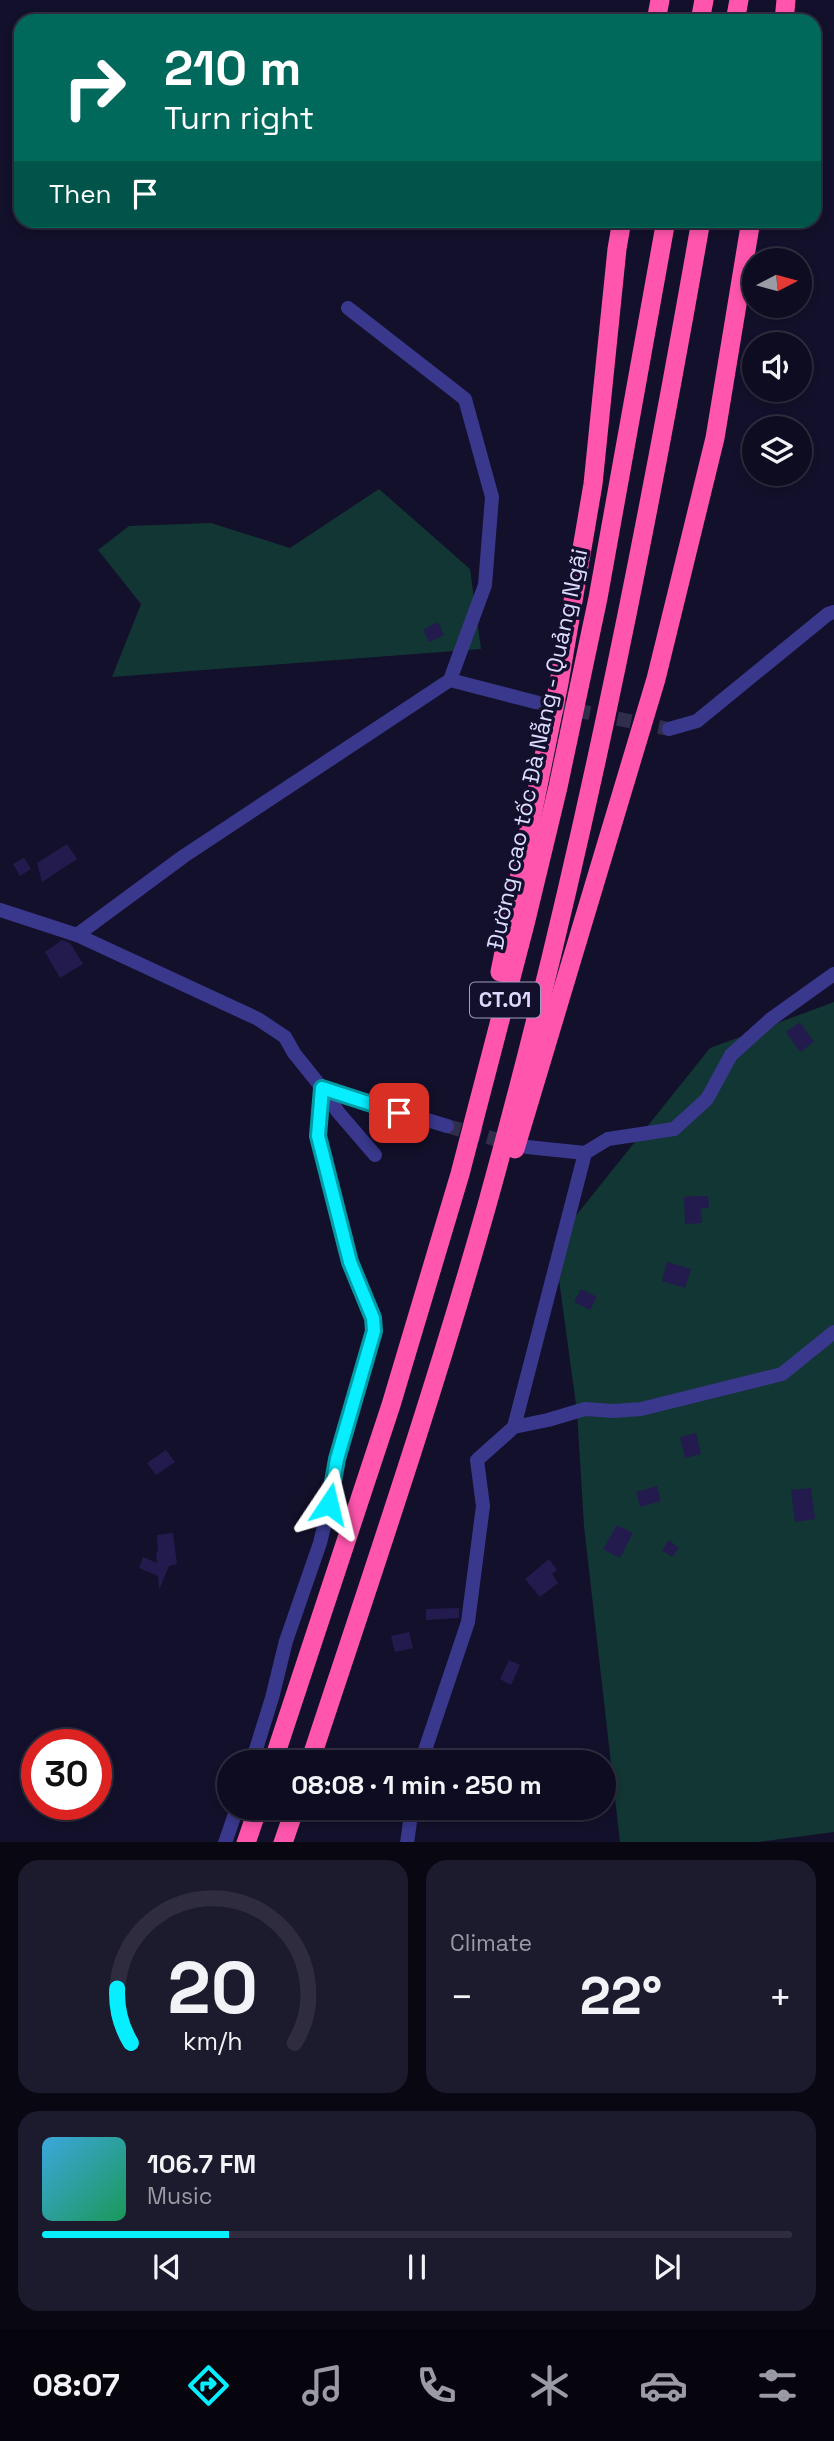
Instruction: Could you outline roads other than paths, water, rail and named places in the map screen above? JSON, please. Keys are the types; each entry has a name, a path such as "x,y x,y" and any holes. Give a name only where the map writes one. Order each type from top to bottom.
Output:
{"highway":[{"path":"460,1174 559,683 593,484 621,228"},
{"name":"Đường cao tốc Đà Nẵng - Quảng Ngãi","path":"277,1750 391,1405 460,1174 561,773 598,598 665,228"},
{"name":"CT.01","path":"314,1750 426,1412 522,1076 587,805 631,602 700,228"},
{"path":"426,1412 507,1177 656,680 715,438 750,228"},
{"path":"246,1842 254,1820"},
{"path":"284,1842 291,1820"}],"street":[{"path":"77,935 184,856 450,680 485,585 492,498 489,485 465,399 348,308"},
{"path":"669,729 697,721 828,614 834,612"},
{"path":"450,680 535,702"},
{"path":"0,910 77,935 258,1019 285,1037 294,1054 338,1112 375,1155"},
{"path":"527,1147 585,1153 608,1139 674,1129 707,1099 731,1055 771,1019 834,974"},
{"path":"322,1088 447,1126"},
{"path":"256,1750 286,1641 320,1543 334,1485 337,1459 374,1331 373,1318 350,1262 318,1136 322,1088"},
{"path":"514,1427 585,1153"},
{"path":"425,1750 468,1622 483,1506 477,1460 514,1427 585,1409 641,1409 782,1374 834,1332"},
{"path":"225,1842 233,1820"},
{"path":"407,1842 410,1820"}],"tunnel":[{"path":"535,702 669,729"},
{"path":"447,1126 513,1144"}]}
